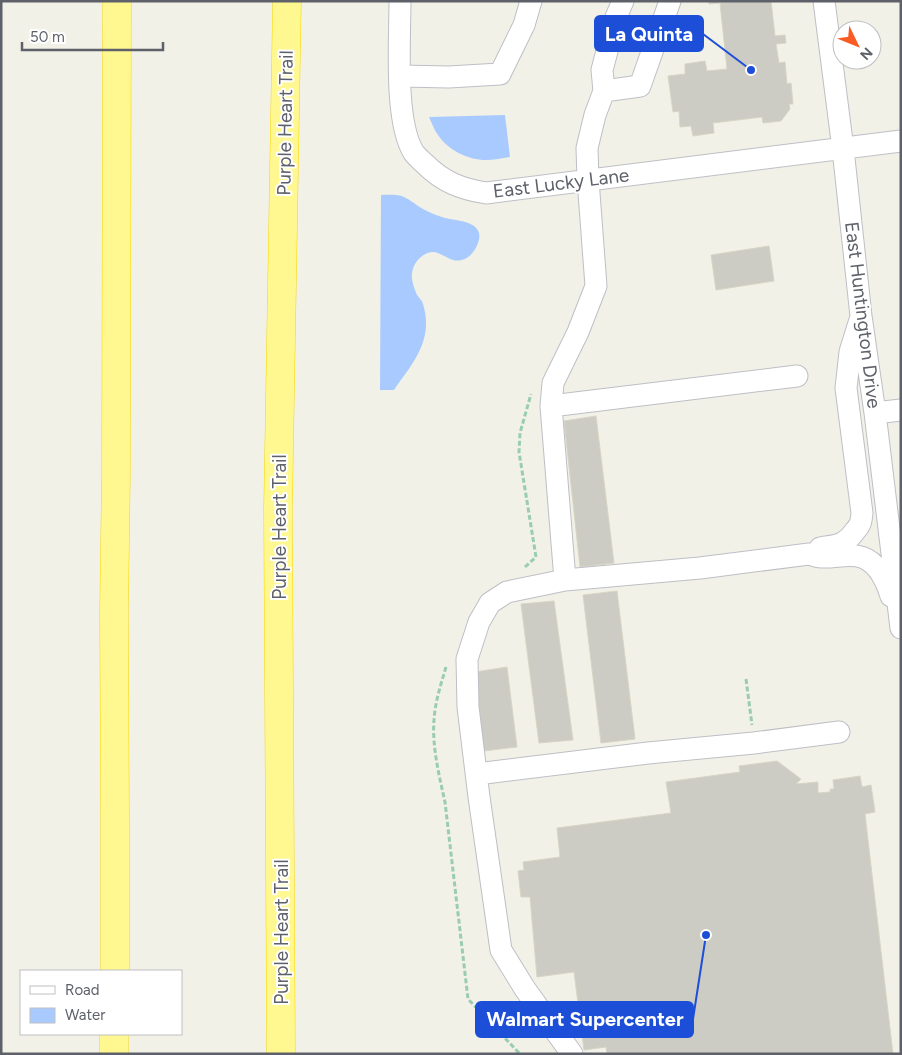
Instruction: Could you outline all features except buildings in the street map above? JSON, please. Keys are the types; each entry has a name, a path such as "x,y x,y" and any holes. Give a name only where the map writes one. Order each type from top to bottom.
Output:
{"highway":[{"path":"115,970 114,610 117,1"},
{"name":"Purple Heart Trail","path":"282,1054 278,509 287,1"},
{"path":"114,1035 114,1054"}],"street":[{"name":"East Lucky Lane","path":"400,1 402,117 408,140 414,154 440,177 468,190 486,193 901,141"},
{"path":"400,76 449,78 500,74 524,25 532,1"},
{"path":"565,580 551,406 553,383 578,332 596,286 587,148 594,115 604,91 602,70 616,17 623,1"},
{"path":"604,91 640,86 670,1"},
{"name":"East Huntington Drive","path":"824,1 843,149 861,316 875,413 901,628"},
{"path":"809,554 819,548 842,544 849,540 861,524 862,513 846,388 850,352 861,316"},
{"path":"551,406 796,376"},
{"path":"875,413 901,410"},
{"path":"572,1054 525,989 501,950 468,707 467,659 479,622 490,603 507,592 565,580 700,568 809,554 820,557 858,556 877,566 887,582 901,635"},
{"path":"476,774 839,732"}],"path":[{"path":"746,679 752,727"},
{"path":"468,999 520,1054"}],"water":[{"path":"505,115 510,157 486,160 472,158 453,150 438,135 429,117"},
{"path":"381,195 402,196 434,214 471,224 479,232 478,243 474,251 465,259 457,261 430,252 421,257 415,264 412,281 417,295 423,304 426,329 420,350 394,390 380,390"}],"place":[{"name":"La Quinta","path":"751,70"},
{"name":"Walmart Supercenter","path":"706,935"}]}
